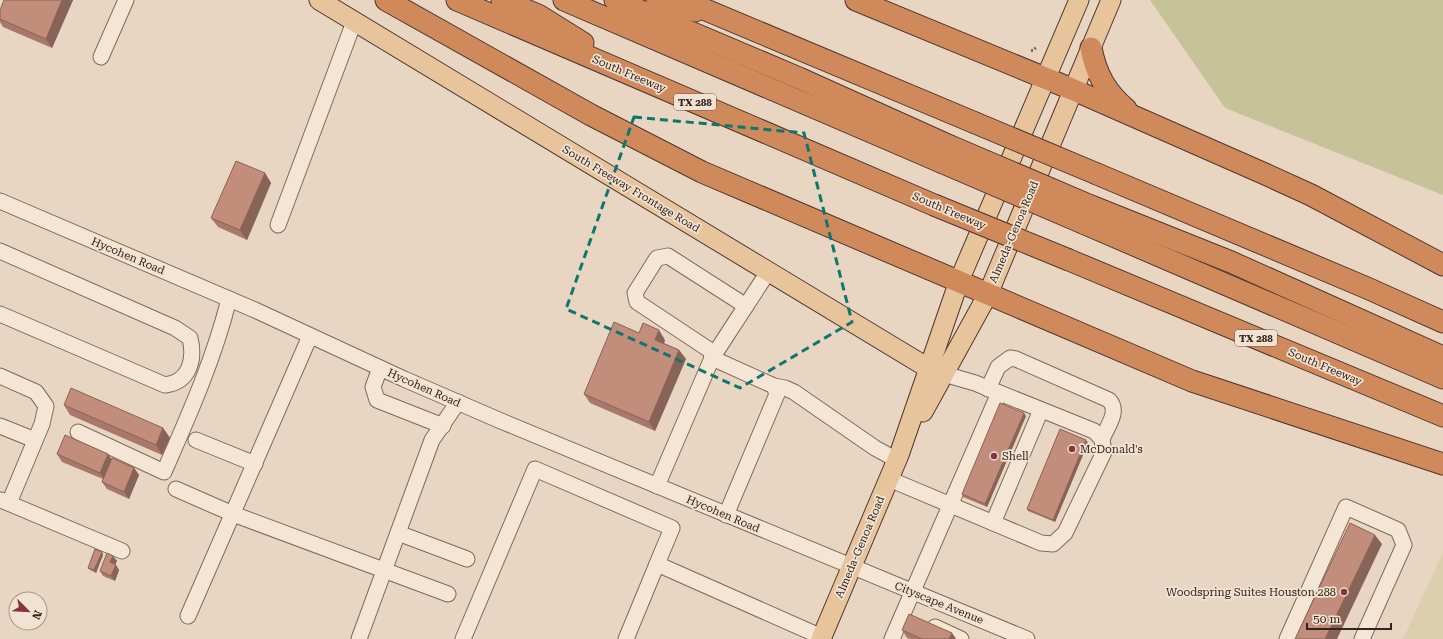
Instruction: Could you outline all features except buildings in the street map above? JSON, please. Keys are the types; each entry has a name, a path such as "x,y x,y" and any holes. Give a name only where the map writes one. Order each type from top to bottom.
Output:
{"highway":[{"path":"386,0 591,115 702,172 1192,381 1443,464"},
{"name":"South Freeway","path":"457,0 934,205 1443,416"},
{"path":"502,0 538,15 646,81"},
{"path":"564,0 946,154 1087,214 1443,378"},
{"path":"615,0 799,78 946,154"},
{"path":"656,0 744,26"},
{"path":"682,0 1368,288 1443,322"},
{"path":"856,0 1046,78 1311,195 1443,265"},
{"path":"1091,48 1095,66 1102,82 1115,100 1138,118"},
{"path":"1087,214 1231,262 1443,357"}],"main road":[{"name":"South Freeway Frontage Road","path":"319,0 768,272 936,371"},
{"name":"Almeda-Genoa Road","path":"821,638 936,371 959,281 1079,0"},
{"path":"1086,0 1109,4"},
{"name":"Almeda-Genoa Road","path":"936,371 988,294 1109,4"}],"street":[{"path":"101,57 126,0"},
{"path":"278,225 354,22"},
{"name":"Hycohen Road","path":"0,201 229,299 458,402 851,567"},
{"path":"0,251 174,328 190,338 193,351 190,365 184,377 176,384 165,385 0,314"},
{"path":"712,358 711,351 637,302 635,293 657,258 668,256 746,306"},
{"path":"657,486 712,358 768,272"},
{"path":"78,432 164,472 199,391 220,336 229,299"},
{"path":"188,616 310,336"},
{"path":"712,358 774,386 786,388 794,392 876,448 898,457"},
{"path":"889,479 951,505 993,523 1041,543 1054,544 1065,533 1104,452 1102,439 1115,410 1114,405 1109,400 1016,359 1010,358 998,367 993,391 951,505 913,592 912,618 892,639"},
{"path":"380,368 373,387 377,400 443,426"},
{"path":"936,371 993,391 1094,431 1102,439"},
{"path":"0,376 36,392 46,406 42,424 5,502 122,551"},
{"path":"726,515 777,394 774,386"},
{"path":"359,639 432,440 458,402"},
{"path":"993,523 1041,410"},
{"path":"0,426 35,440"},
{"path":"196,440 255,464"},
{"path":"463,639 535,469 672,528 626,639"},
{"path":"176,489 233,514 448,594"},
{"path":"1287,639 1346,507 1398,530 1404,545 1362,639"},
{"path":"398,533 467,559"},
{"path":"657,564 821,638"},
{"name":"Cityscape Avenue","path":"851,567 1027,639"},
{"path":"912,618 961,639"}],"path":[{"path":"1032,52 1032,49 1035,48 1037,51"}],"highlighted area":[{"path":"634,117 804,133 852,322 740,388 566,309"}],"shaded area":[{"path":"1150,0 1443,0 1443,195 1225,108"},
{"path":"1443,552 1443,639 1403,639"}],"place":[{"name":"McDonald's","path":"1072,449"},
{"name":"Shell","path":"994,456"},
{"name":"Woodspring Suites Houston 288","path":"1344,592"}]}
